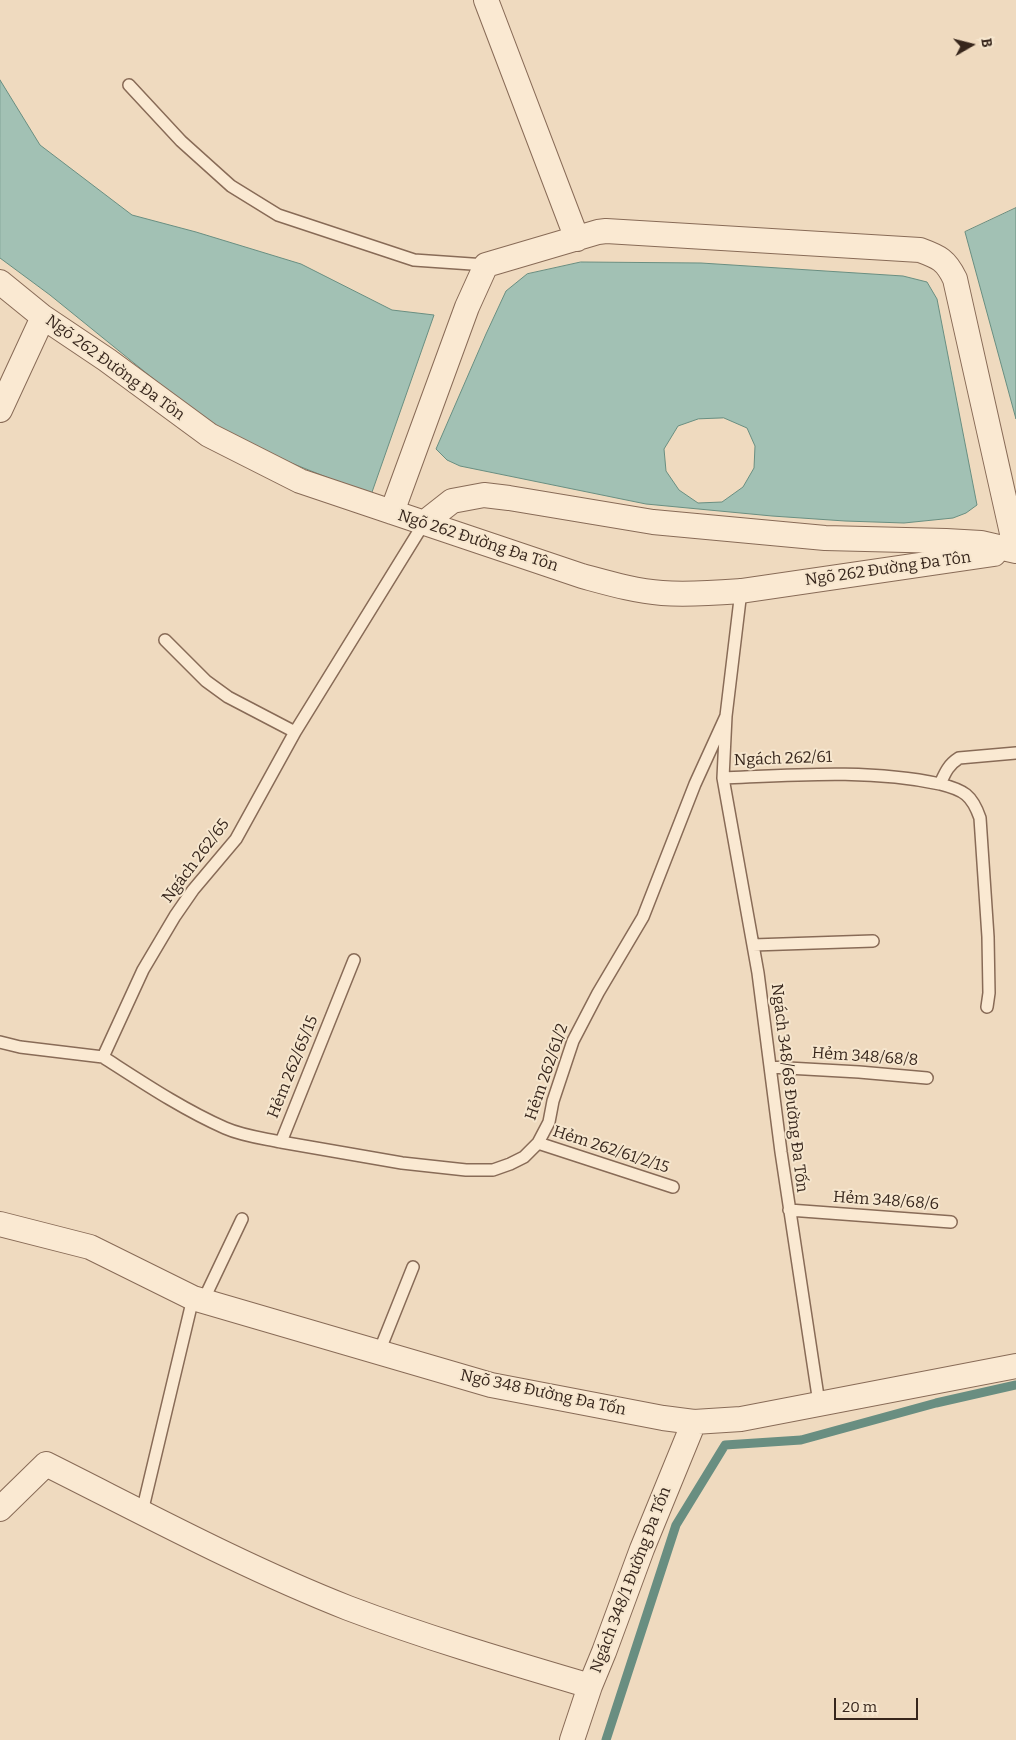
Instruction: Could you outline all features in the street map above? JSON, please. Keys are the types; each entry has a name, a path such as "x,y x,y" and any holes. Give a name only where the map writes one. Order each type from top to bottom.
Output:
{"street":[{"path":"486,0 577,239"},
{"path":"392,512 467,307 486,265 598,232 920,250 942,260 949,266 955,279 1016,551 981,543 826,538 652,522 484,495 452,501 424,523"},
{"name":"Ngõ 262 Đường Đa Tôn","path":"0,282 44,317 107,360 209,435 300,481 582,576 661,593 701,594 741,591 1016,551"},
{"path":"0,410 44,317"},
{"name":"Ngõ 348 Đường Đa Tốn","path":"0,1224 90,1247 198,1300 491,1385 663,1418 694,1422 741,1419 1016,1366"},
{"name":"Ngách 348/1 Đường Đa Tốn","path":"572,1740 590,1686 642,1549 694,1422"},
{"path":"0,1509 46,1464 226,1555 348,1608 483,1655 590,1686"}],"lane":[{"path":"129,85 181,141 231,186 278,215 414,260 486,265"},
{"name":"Ngách 262/65","path":"103,1057 143,970 175,916 193,890 236,839 296,732 424,523"},
{"name":"Ngách 262/61","path":"741,591 726,716 723,778 840,774 940,784 967,794 975,804 980,818 988,938 989,993 987,1007"},
{"path":"165,640 206,681 228,697 296,732"},
{"name":"Hẻm 262/61/2","path":"281,1142 402,1163 466,1170 493,1170 524,1157 538,1143 548,1122 573,1041 598,993 643,917 694,784 726,716"},
{"path":"940,784 946,770 952,762 959,758 1016,753"},
{"name":"Ngách 348/68 Đường Đa Tốn","path":"723,778 758,973 789,1210 819,1403"},
{"path":"753,945 873,941"},
{"name":"Hẻm 262/65/15","path":"103,1057 159,1093 226,1128 248,1136 281,1142 354,960"},
{"path":"0,1042 20,1047 103,1057"},
{"name":"Hẻm 348/68/8","path":"770,1067 927,1078"},
{"name":"Hẻm 262/61/2/15","path":"538,1143 672,1187"},
{"name":"Hẻm 348/68/6","path":"789,1210 951,1222"},
{"path":"142,1512 198,1300 242,1219"},
{"path":"379,1352 413,1267"}],"shaded area":[{"path":"0,80 40,145 132,215 301,264 392,310 434,315 371,495 224,436 50,295 0,258"},
{"path":"1016,208 1016,419 965,232"},
{"path":"581,262 701,263 903,276 927,282 937,299 977,505 966,513 953,518 904,523 772,516 646,504 460,466 447,460 436,449 506,291 527,274","holes":["724,418 747,428 755,446 754,468 743,487 722,502 698,503 679,490 666,471 664,449 678,426 698,419"]}],"waterway":[{"path":"606,1740 676,1525 725,1445 801,1440 936,1403 1016,1385"}]}
